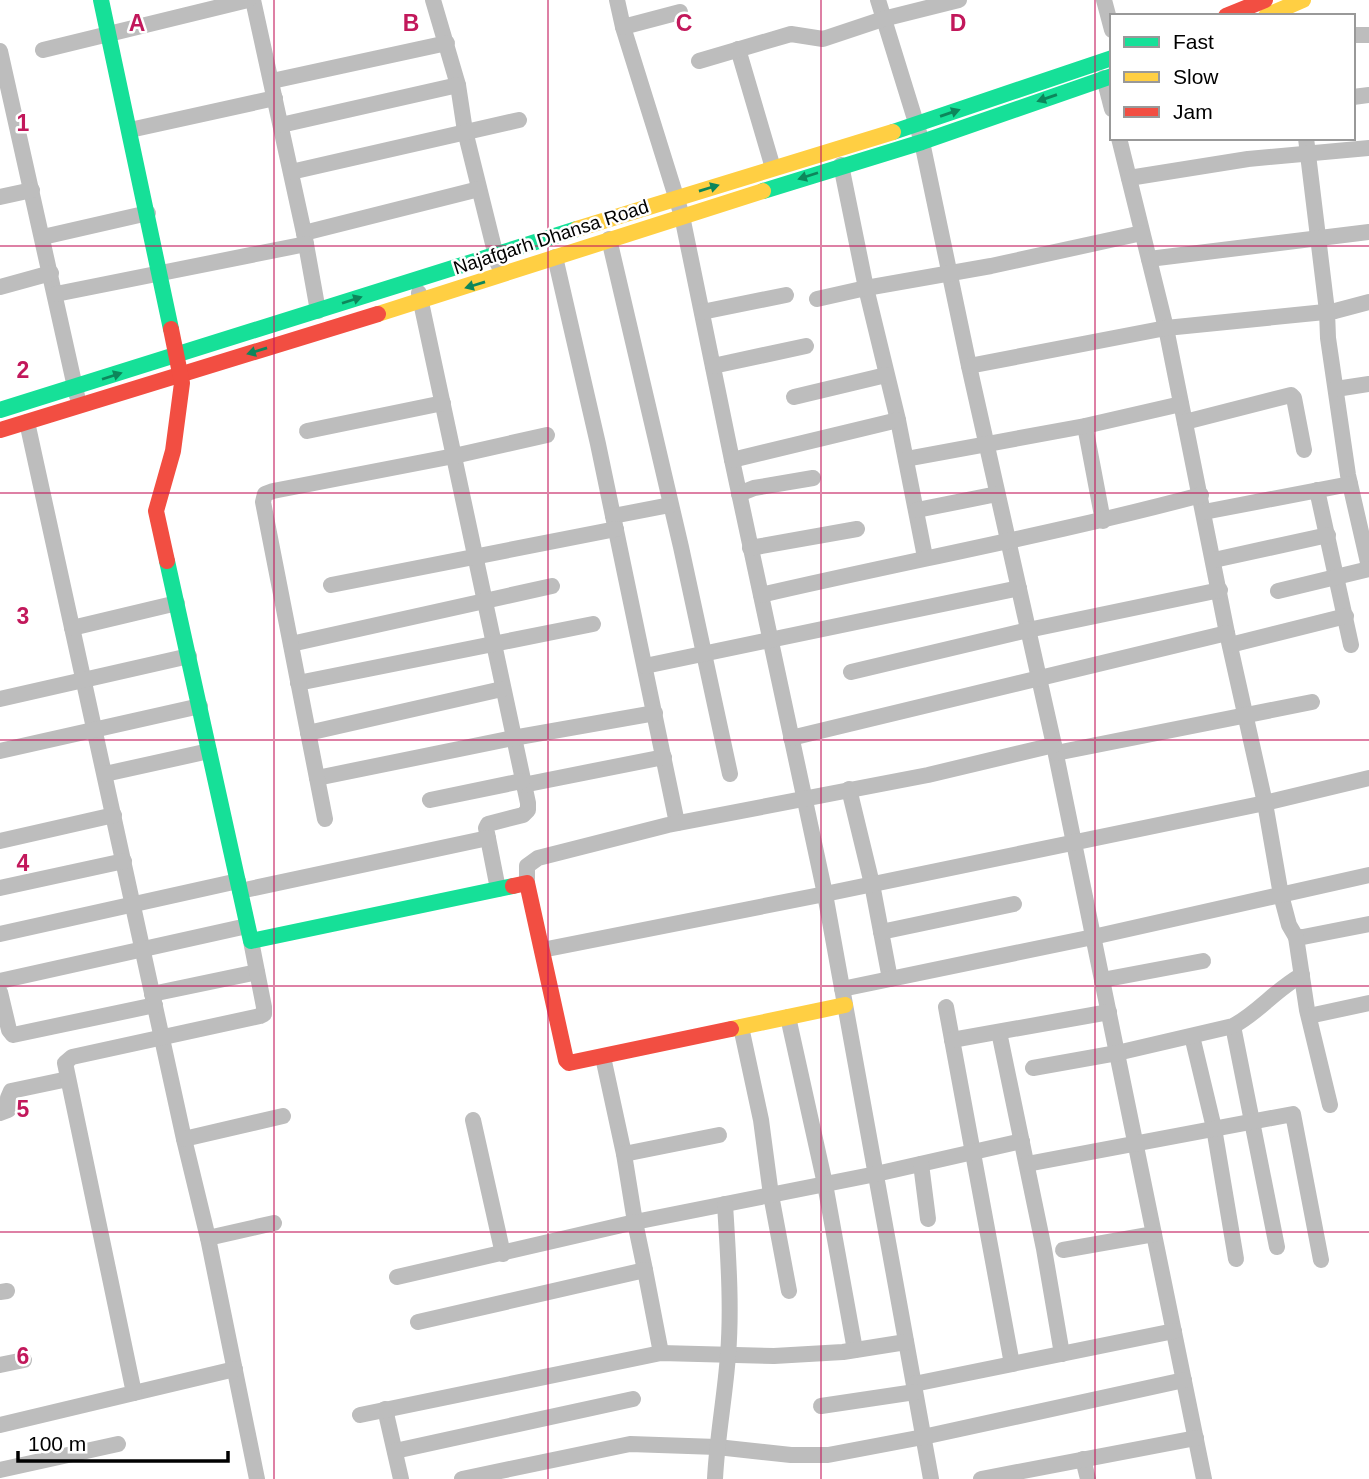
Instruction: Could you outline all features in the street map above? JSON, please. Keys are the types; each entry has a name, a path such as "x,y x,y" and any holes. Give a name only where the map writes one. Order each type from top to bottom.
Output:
{"main road":[{"path":"102,0 148,212 182,391 173,451 156,510 249,933 527,883 566,1060 569,1063 788,1017 843,997"},
{"path":"1231,14 1265,0"},
{"path":"1273,14 1296,7"},
{"name":"Najafgarh Dhansa Road","path":"0,410 917,125 1110,59"},
{"name":"Najafgarh Dhansa Road","path":"0,430 500,277 609,239 922,142 1108,77"}],"street":[{"path":"43,50 251,0 272,81 318,311"},
{"path":"434,0 458,85 465,131 500,277"},
{"path":"617,0 682,216 825,894 931,1479"},
{"path":"878,0 922,142 1055,749 1204,1479"},
{"path":"699,61 791,34 823,39 883,19 959,0"},
{"path":"1104,0 1110,22"},
{"path":"623,27 680,12"},
{"path":"272,81 447,43"},
{"path":"738,49 773,168"},
{"path":"0,53 6,103 32,190 79,405"},
{"path":"281,125 458,85"},
{"path":"130,131 275,99"},
{"path":"291,172 519,120"},
{"path":"1120,140 1167,328 1228,639 1265,803 1281,895 1289,925 1296,937 1309,1016 1331,1105"},
{"path":"1129,178 1307,145 1369,148"},
{"path":"1278,591 1369,568 1350,484 1328,338 1307,145"},
{"path":"841,165 866,288 898,420 925,557"},
{"path":"56,294 160,274 305,239 479,189"},
{"path":"0,197 32,190"},
{"path":"43,237 148,212"},
{"path":"1149,259 1369,232"},
{"path":"817,299 1142,233"},
{"path":"609,239 730,774"},
{"path":"555,257 677,823"},
{"path":"0,287 51,273"},
{"path":"416,279 528,810 523,815 488,824 488,838 498,889"},
{"path":"702,312 786,295"},
{"path":"969,366 1167,328 1326,311 1369,302"},
{"path":"713,366 806,346"},
{"path":"794,397 886,375"},
{"path":"1336,389 1369,384"},
{"path":"1185,422 1291,395 1294,398 1304,450"},
{"path":"307,431 443,403"},
{"path":"906,459 1084,426 1181,404"},
{"path":"732,460 898,420"},
{"path":"27,422 153,1000 208,1238 257,1479"},
{"path":"1084,426 1103,521"},
{"path":"325,819 263,502 265,494 547,436"},
{"path":"739,494 754,488 813,478"},
{"path":"761,595 925,557 1103,521 1202,504 1350,484"},
{"path":"1317,490 1351,645"},
{"path":"916,510 998,494"},
{"path":"331,585 475,555 614,522 670,505"},
{"path":"750,548 857,529"},
{"path":"1214,560 1328,535"},
{"path":"291,644 552,586"},
{"path":"645,666 1019,588"},
{"path":"851,672 1028,630 1220,590"},
{"path":"72,628 177,603"},
{"path":"791,738 1039,678 1346,616"},
{"path":"299,683 593,624"},
{"path":"0,699 189,656"},
{"path":"308,733 502,689"},
{"path":"527,883 527,866 538,858 677,823 1055,749 1200,726 1312,702"},
{"path":"0,751 200,706"},
{"path":"317,778 513,738 655,713"},
{"path":"105,774 209,751"},
{"path":"430,800 664,757"},
{"path":"542,950 1265,803 1369,778"},
{"path":"849,789 872,884 890,979"},
{"path":"0,841 114,815"},
{"path":"0,934 134,905 488,838"},
{"path":"0,888 124,861"},
{"path":"843,997 890,979 1369,875"},
{"path":"881,932 1014,904"},
{"path":"1296,937 1369,924"},
{"path":"0,981 143,947 249,933 264,1014 72,1056 65,1063 134,1394"},
{"path":"1102,980 1203,961"},
{"path":"0,992 9,1030 13,1035 257,972"},
{"path":"1033,1068 1117,1053 1233,1026 1278,989 1302,975"},
{"path":"1309,1016 1369,1003"},
{"path":"946,1007 1012,1364"},
{"path":"952,1040 1109,1012"},
{"path":"788,1017 824,1185 855,1350"},
{"path":"1233,1026 1277,1247"},
{"path":"741,1027 761,1120 771,1195 789,1291"},
{"path":"999,1032 1027,1164 1062,1354"},
{"path":"1192,1036 1214,1128 1236,1259"},
{"path":"603,1057 661,1353"},
{"path":"0,1113 8,1110 11,1091 68,1079"},
{"path":"1027,1164 1288,1113 1294,1117 1321,1260"},
{"path":"184,1139 283,1116"},
{"path":"473,1120 503,1254"},
{"path":"624,1154 719,1135"},
{"path":"397,1277 635,1222 824,1185 1022,1141"},
{"path":"921,1164 928,1219"},
{"path":"715,1479 728,1355 725,1204"},
{"path":"208,1238 274,1223"},
{"path":"1063,1250 1154,1234"},
{"path":"418,1322 645,1270"},
{"path":"821,1406 1174,1331"},
{"path":"360,1415 661,1353 774,1356 855,1350 906,1342"},
{"path":"0,1365 24,1360"},
{"path":"0,1425 235,1369"},
{"path":"462,1479 629,1444 828,1455 1184,1380"},
{"path":"395,1451 634,1399"},
{"path":"385,1409 401,1479"},
{"path":"981,1479 1006,1477 1083,1459 1196,1438"},
{"path":"0,1470 118,1444"},
{"path":"1083,1459 1087,1479"}],"traffic: fast":[{"path":"101,0 171,329"},
{"path":"893,132 1110,59"},
{"path":"763,191 922,142 1110,77"},
{"path":"0,410 577,229"},
{"path":"167,561 251,941 513,886"}],"traffic: slow":[{"path":"1271,14 1303,0"},
{"path":"577,229 893,132"},
{"path":"378,314 763,191"},
{"path":"731,1029 845,1005"}],"traffic: jam":[{"path":"1231,14 1265,0"},
{"path":"0,430 378,314"},
{"path":"167,561 156,511 173,451 182,383 171,329"},
{"path":"513,886 527,883 566,1060 569,1063 731,1029"}]}
